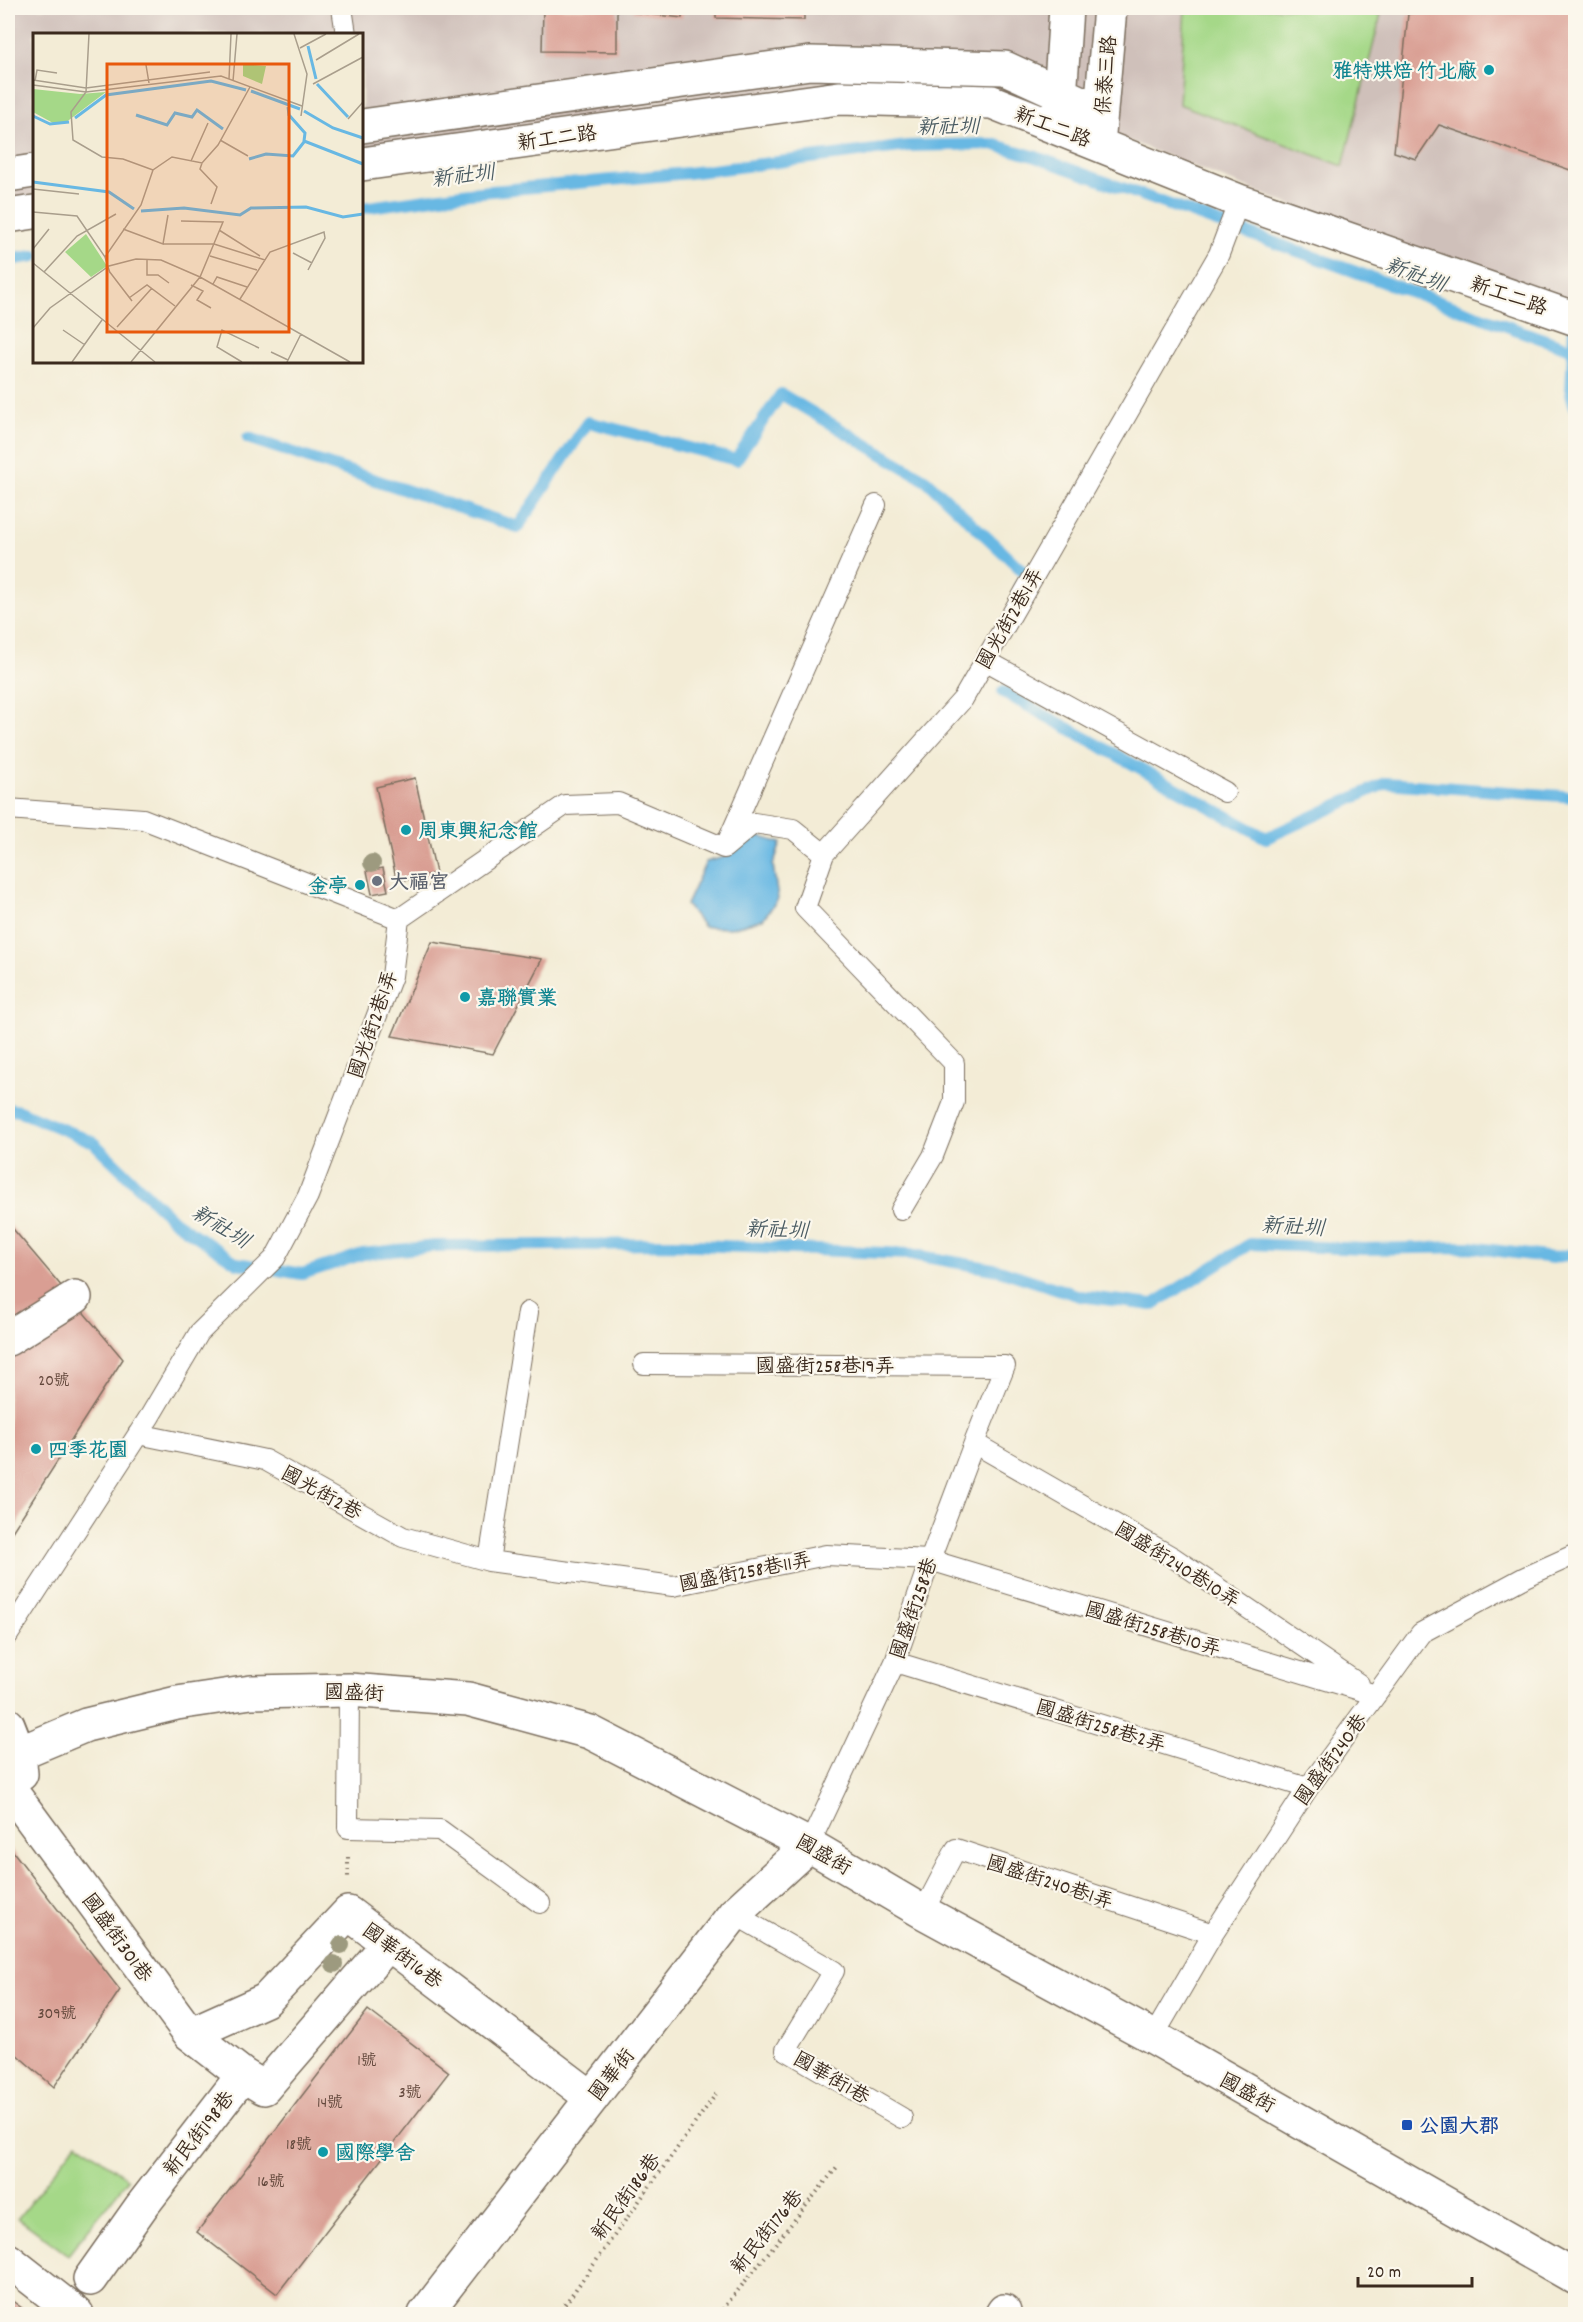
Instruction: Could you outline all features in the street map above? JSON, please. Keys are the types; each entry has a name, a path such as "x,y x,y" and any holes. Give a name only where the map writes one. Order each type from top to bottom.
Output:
{"street":[{"path":"1058,128 1066,8"},
{"name":"保泰三路","path":"1100,128 1110,8"},
{"name":"新工二路","path":"363,126 810,63 1005,68 1060,94 1100,128 1239,201 1575,319"},
{"name":"新工二路","path":"363,157 839,98 992,102 1058,128 1100,128"},
{"path":"8,175 33,171"},
{"path":"8,216 33,212"},
{"path":"8,1339 75,1297"},
{"name":"國盛街","path":"11,1746 177,1703 251,1692 349,1690 468,1699 590,1732 809,1845 923,1912 1153,2037 1575,2278"},
{"path":"11,1746 16,1798"},
{"name":"國盛街301巷","path":"16,1798 190,2034 243,2075"},
{"name":"國華街","path":"425,2314 734,1914 809,1845"},
{"name":"國華街16巷","path":"190,2034 266,2000 348,1913 592,2098"},
{"name":"新民街198巷","path":"90,2279 141,2207 243,2075 264,2088 389,1943"},
{"path":"8,2260 77,2314"}],"lane":[{"path":"342,8 346,33"},
{"name":"國光街2巷1弄","path":"824,854 963,699 1219,254 1239,201"},
{"path":"724,848 876,505"},
{"path":"985,660 1225,792"},
{"path":"8,809 143,819 399,918 565,805 618,803 724,848"},
{"path":"724,848 754,823 793,829 824,854 805,908 954,1063 954,1102 933,1156 901,1210"},
{"name":"國光街2巷1弄","path":"138,1434 199,1333 275,1258 308,1196 392,976 399,918"},
{"path":"489,1561 528,1312"},
{"name":"國盛街258巷19弄","path":"644,1365 1005,1366"},
{"name":"國盛街258巷","path":"809,1845 895,1662 930,1560 1005,1366"},
{"path":"8,1635 138,1434"},
{"name":"國光街2巷","path":"138,1434 265,1460 403,1537 489,1561"},
{"name":"國盛街240巷10弄","path":"974,1443 1174,1558 1377,1695"},
{"name":"國盛街240巷","path":"1153,2037 1213,1934 1308,1788 1420,1633 1575,1554"},
{"name":"國盛街258巷11弄","path":"489,1561 673,1586 826,1555 930,1560"},
{"name":"國盛街258巷10弄","path":"930,1560 1377,1695"},
{"name":"國盛街258巷2弄","path":"895,1662 1308,1788"},
{"path":"349,1690 348,1828 440,1830 540,1903"},
{"name":"國盛街240巷1弄","path":"923,1912 956,1849 1213,1934"},
{"name":"國華街1巷","path":"734,1914 834,1971 786,2050 902,2118"}],"path":[{"path":"348,1828 348,1913"},
{"name":"新民街186巷","path":"558,2314 716,2094"},
{"name":"新民街176巷","path":"719,2314 837,2167"}],"shaded area":[{"path":"8,8 1575,8 1575,314 1449,268 1001,90 363,160 363,33 33,33 33,196 8,199"}],"green space":[{"path":"1185,8 1291,8 1381,14 1343,166 1179,104"},
{"path":"77,2142 128,2179 68,2255 18,2218"}],"water":[{"path":"749,833 781,843 773,865 778,899 763,919 731,928 704,927 686,905 706,862 728,856"}],"building":[{"path":"543,8 617,8 617,52 542,51"},
{"path":"634,8 683,8 682,18 633,12"},
{"path":"716,8 804,8 804,20 716,18"},
{"name":"雅特烘焙 竹北廠","path":"1446,8 1569,8 1576,10 1576,172 1439,125 1416,159 1394,152 1408,14"},
{"name":"周東興紀念館","path":"415,778 436,873 397,882 376,787"},
{"name":"大福宮","path":"383,868 388,891 372,894 367,871"},
{"name":"嘉聯實業","path":"432,942 542,959 493,1054 392,1036"},
{"name":"四季花園","path":"8,1223 123,1359 8,1538"},
{"path":"8,1845 120,1990 54,2087 8,2047"},
{"name":"國際學舍","path":"368,2010 449,2072 277,2294 197,2232"},
{"path":"11,2300 30,2314 8,2314 8,2304"}],"waterway":[{"name":"新社圳","path":"363,208 470,193 688,173 908,146 992,144 1033,156 1576,351"},
{"name":"新社圳","path":"8,260 33,256"},
{"path":"1574,329 1571,393 1576,411"},
{"path":"248,438 518,527 588,422 736,460 781,394 926,480 1027,575 1020,586"},
{"path":"1003,692 1266,838 1386,783 1576,797"},
{"name":"新社圳","path":"8,1109 19,1111 93,1142 174,1221 237,1263 302,1274 363,1254 435,1246 673,1244 909,1254 999,1270 1080,1296 1152,1305 1250,1244 1364,1249 1470,1247 1553,1258 1576,1253"}],"place":[{"name":"雅特烘焙 竹北廠","path":"1489,70"},
{"name":"周東興紀念館","path":"406,830"},
{"name":"大福宮","path":"377,881"},
{"name":"金亭","path":"360,885"},
{"name":"嘉聯實業","path":"465,997"},
{"name":"四季花園","path":"36,1449"},
{"name":"公園大郡","path":"1407,2125"},
{"name":"國際學舍","path":"323,2152"}]}
